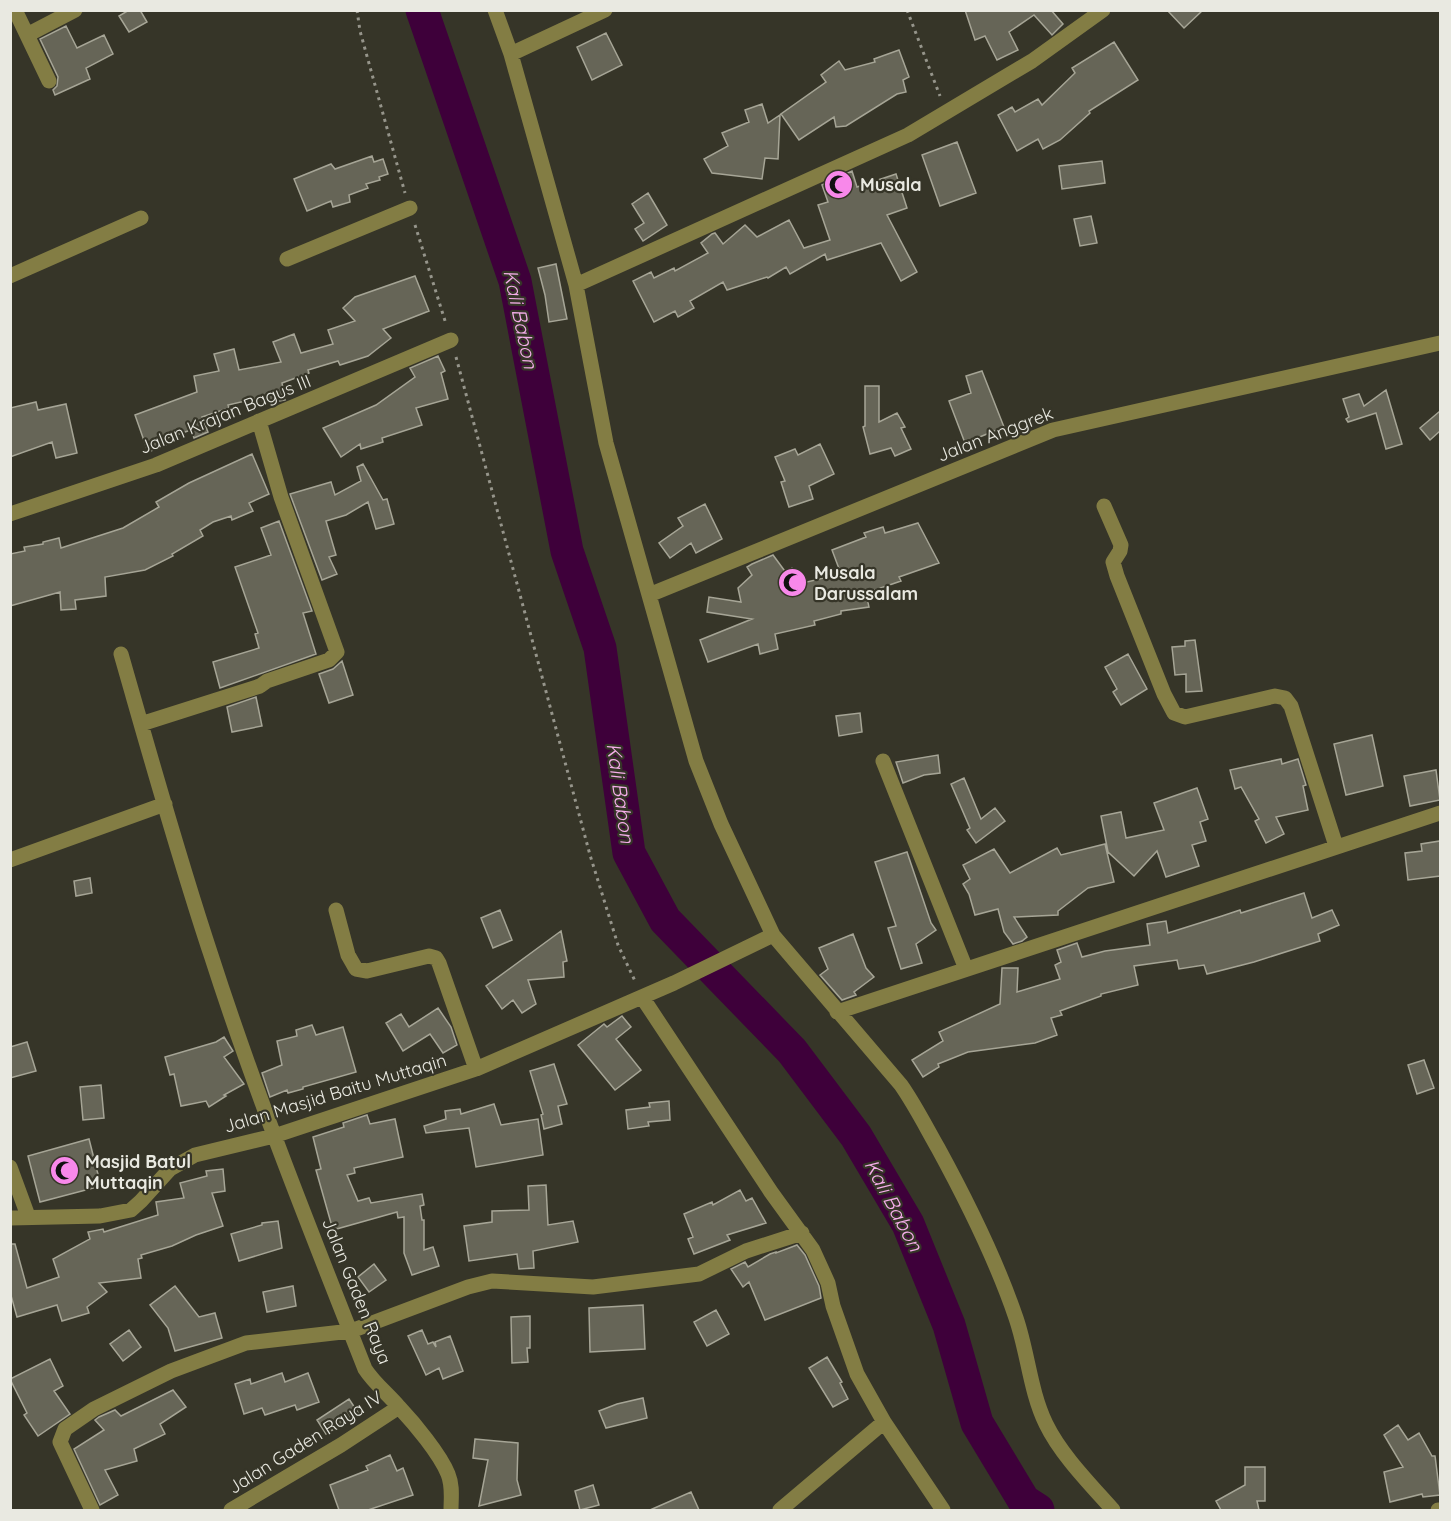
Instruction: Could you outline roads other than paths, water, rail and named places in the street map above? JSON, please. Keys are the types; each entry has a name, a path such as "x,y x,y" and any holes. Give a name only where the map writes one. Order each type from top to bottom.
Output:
{"street":[{"path":"15,10 49,81"},
{"path":"27,35 75,10"},
{"path":"495,10 511,54 576,285 606,443 696,761 721,824 773,935 901,1085 951,1173 985,1241 1017,1319 1034,1390 1046,1424 1059,1445 1113,1510"},
{"path":"511,54 605,10"},
{"path":"576,285 908,135 1032,61 1103,10"},
{"path":"287,259 410,208"},
{"path":"10,276 141,218"},
{"name":"Jalan Krajan Bagus III","path":"10,514 156,465 451,340"},
{"name":"Jalan Anggrek","path":"649,595 1053,430 1440,343"},
{"path":"141,724 260,686 267,681 329,660 338,652 281,497 259,421"},
{"path":"1104,506 1121,548 1113,562 1117,576 1164,694 1174,713 1185,717 1275,696 1285,698 1291,706 1336,846"},
{"name":"Jalan Gaden Raya","path":"120,654 211,955 274,1136 320,1256 370,1377 399,1407 441,1460 452,1489 451,1510"},
{"path":"883,761 966,969"},
{"path":"10,860 165,804"},
{"path":"837,1012 1440,813"},
{"path":"336,910 348,956 356,969 367,971 429,956 436,958 476,1069"},
{"name":"Jalan Masjid Baitu Muttaqin","path":"10,1218 100,1216 131,1210 160,1179 195,1155 274,1136 476,1069 674,983 773,935"},
{"path":"642,997 771,1192 816,1255 857,1374 884,1422 943,1510"},
{"path":"10,1167 28,1216"},
{"path":"92,1510 60,1442 65,1429 94,1409 171,1371 246,1343 351,1331 492,1281 592,1287 699,1274 746,1251 802,1233"},
{"name":"Jalan Gaden Raya IV","path":"231,1510 341,1445 399,1407"},
{"path":"780,1510 884,1422"}],"waterway":[{"name":"Kali Babon","path":"422,10 515,281 567,551 600,648 629,853 665,920 792,1051 856,1136 908,1224 949,1325 977,1423 1024,1501 1038,1510"}],"place":[{"name":"Musala","path":"839,184"},
{"name":"Musala Darussalam","path":"793,582"},
{"name":"Masjid Batul Muttaqin","path":"64,1171"}]}
